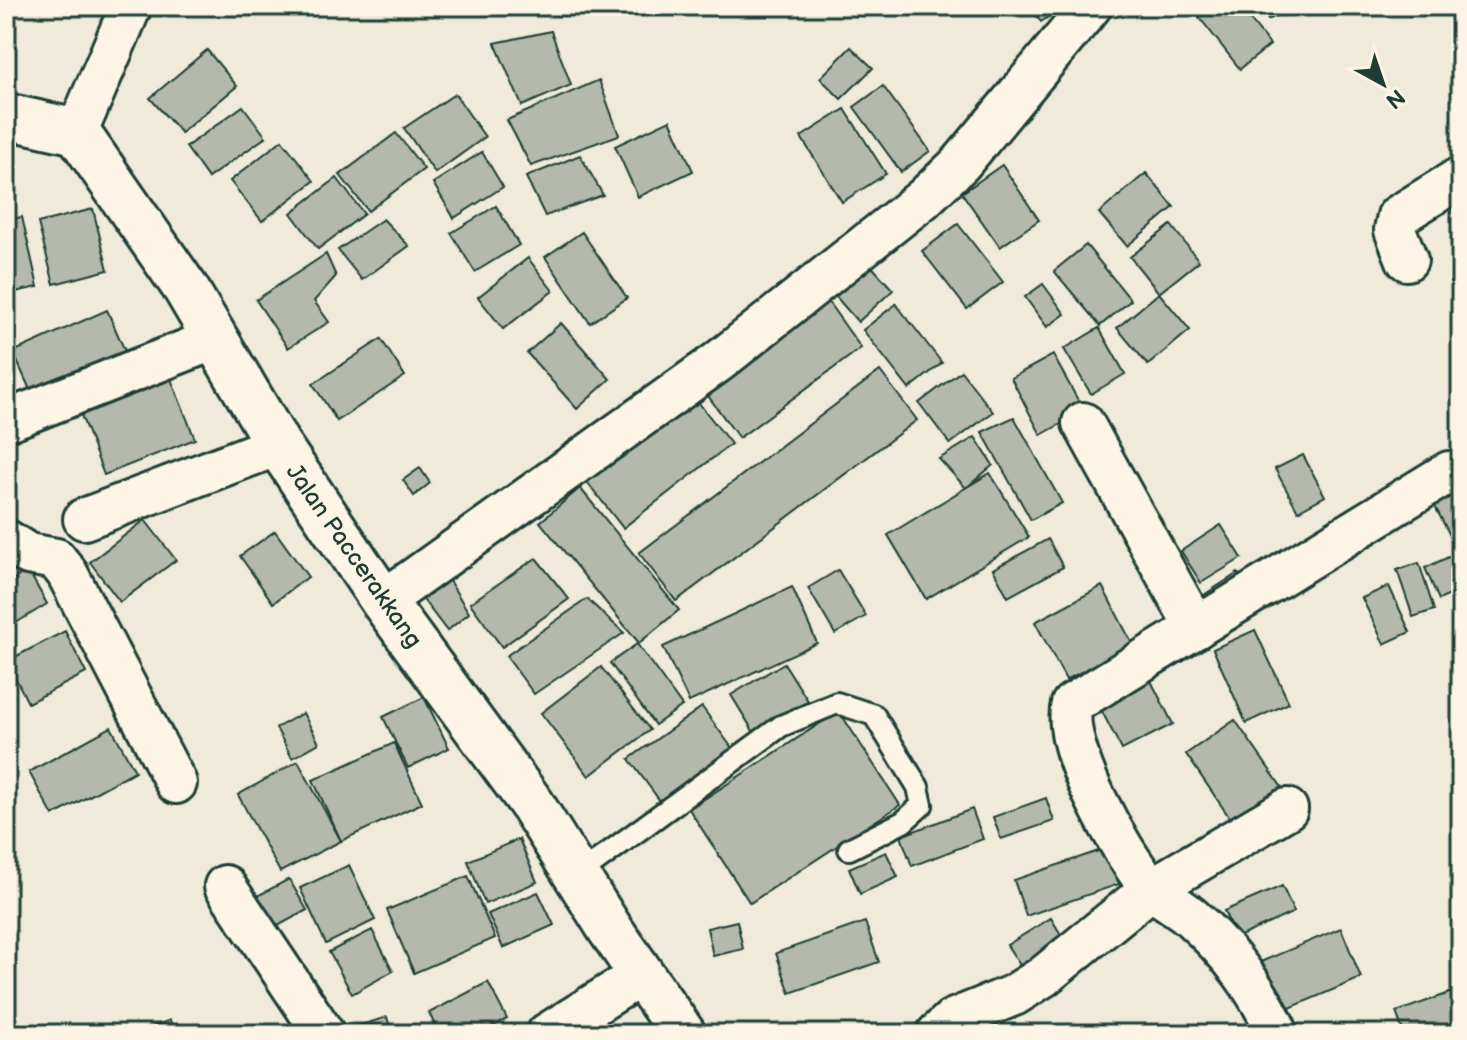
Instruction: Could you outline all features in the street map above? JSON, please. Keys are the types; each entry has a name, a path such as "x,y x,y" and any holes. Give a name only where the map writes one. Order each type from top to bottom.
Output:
{"main road":[{"path":"6,116 77,132"},
{"name":"Jalan Paccerakkang","path":"77,132 186,289 278,445 383,601 531,803 641,975 683,1034"}],"street":[{"path":"77,132 131,6"},
{"path":"383,601 718,362 923,199 961,163 1091,6"},
{"path":"1407,260 1395,230 1398,216 1461,177"},
{"path":"6,421 215,339"},
{"path":"1083,423 1196,628"},
{"path":"84,519 278,445"},
{"path":"1278,1034 1248,977 1192,917 1165,895 1151,889 1115,836 1080,764 1071,710 1082,696 1449,472"},
{"path":"6,540 28,554 56,559 67,573 176,783"},
{"path":"937,1034 952,1020 1014,995 1044,976 1151,889 1287,809"},
{"path":"225,886 324,1034"},
{"path":"547,1034 641,975"}],"lane":[{"path":"578,875 781,726 837,703 874,715 918,787 922,805 903,822 849,849"}],"building":[{"path":"1029,6 1064,6 1041,22"},
{"path":"1213,6 1239,6 1270,45 1240,69 1199,17"},
{"path":"1261,6 1296,6 1268,20"},
{"path":"551,31 571,85 522,106 495,43"},
{"path":"851,47 873,68 841,99 820,78"},
{"path":"207,50 237,86 181,133 150,98"},
{"path":"599,80 619,135 531,166 507,120"},
{"path":"883,86 930,151 901,172 854,107"},
{"path":"455,94 485,137 435,173 404,128"},
{"path":"243,106 266,137 208,178 186,147"},
{"path":"845,109 886,174 842,202 801,137"},
{"path":"670,120 693,171 638,197 615,146"},
{"path":"396,133 424,169 368,211 340,175"},
{"path":"282,140 314,181 262,221 230,181"},
{"path":"482,152 503,187 454,218 433,183"},
{"path":"580,155 603,195 545,216 526,177"},
{"path":"1002,165 1039,220 1000,247 962,193"},
{"path":"1146,173 1174,207 1127,246 1099,213"},
{"path":"337,178 364,214 318,249 291,213"},
{"path":"496,206 519,245 475,272 451,233"},
{"path":"93,209 108,270 54,284 38,223"},
{"path":"22,217 38,287 6,294 6,220"},
{"path":"383,219 409,246 362,280 338,250"},
{"path":"958,224 1003,282 967,309 922,251"},
{"path":"1171,225 1199,261 1159,293 1130,257"},
{"path":"582,232 627,298 590,323 545,257"},
{"path":"1086,245 1131,300 1100,326 1054,271"},
{"path":"326,254 336,276 314,301 329,322 288,348 256,300"},
{"path":"528,258 553,291 503,329 478,297"},
{"path":"866,260 893,290 858,322 831,291"},
{"path":"1043,284 1065,314 1047,327 1025,297"},
{"path":"1159,293 1190,330 1148,365 1117,328"},
{"path":"826,299 861,348 739,438 703,389"},
{"path":"896,304 942,363 909,389 863,330"},
{"path":"107,310 129,360 35,401 13,352"},
{"path":"561,323 610,379 577,409 527,353"},
{"path":"1099,328 1125,374 1091,394 1064,349"},
{"path":"381,339 405,376 337,421 313,384"},
{"path":"1053,355 1084,411 1041,435 1011,378"},
{"path":"880,371 917,420 676,601 639,553"},
{"path":"961,371 993,412 950,444 919,403"},
{"path":"171,379 195,439 104,475 81,415"},
{"path":"695,398 731,444 623,528 587,482"},
{"path":"1014,417 1062,503 1031,520 982,432"},
{"path":"975,437 993,465 966,488 939,459"},
{"path":"1303,455 1325,496 1298,511 1275,469"},
{"path":"420,468 430,483 414,496 403,480"},
{"path":"990,473 1029,537 926,599 888,535"},
{"path":"1455,479 1461,491 1461,544 1456,547 1428,493"},
{"path":"580,488 679,610 639,643 540,522"},
{"path":"145,520 176,560 120,602 90,562"},
{"path":"1221,525 1242,558 1201,583 1181,551"},
{"path":"275,531 308,577 273,603 240,556"},
{"path":"1048,539 1063,567 1008,597 993,569"},
{"path":"1461,551 1461,590 1439,600 1425,568"},
{"path":"536,558 569,599 502,647 470,603"},
{"path":"1419,563 1434,610 1413,617 1397,570"},
{"path":"28,570 47,604 6,629 6,584"},
{"path":"838,570 866,616 835,634 808,588"},
{"path":"1238,573 1248,588 1207,616 1196,600"},
{"path":"445,574 469,613 447,631 418,593"},
{"path":"1102,586 1133,645 1066,680 1035,622"},
{"path":"1389,586 1410,632 1384,644 1362,598"},
{"path":"792,587 817,643 689,702 663,647"},
{"path":"587,599 624,633 534,694 506,656"},
{"path":"1255,630 1289,703 1246,723 1213,649"},
{"path":"65,631 86,673 28,703 7,661"},
{"path":"637,644 682,706 655,725 610,663"},
{"path":"784,663 808,701 755,734 731,695"},
{"path":"601,667 650,730 589,776 541,713"},
{"path":"1148,675 1173,724 1122,750 1097,702"},
{"path":"424,697 449,748 408,768 383,717"},
{"path":"702,707 735,752 663,805 629,759"},
{"path":"839,711 900,805 750,903 689,809"},
{"path":"303,713 319,743 292,758 276,728"},
{"path":"1235,720 1283,789 1234,824 1186,754"},
{"path":"111,727 135,771 53,816 29,772"},
{"path":"394,743 422,803 341,841 313,780"},
{"path":"298,761 341,841 280,872 238,795"},
{"path":"1046,798 1054,821 1001,839 993,817"},
{"path":"972,809 983,839 912,866 901,836"},
{"path":"519,839 537,882 485,904 468,861"},
{"path":"1113,846 1125,882 1026,916 1014,880"},
{"path":"886,852 898,877 860,894 849,868"},
{"path":"349,865 375,920 326,944 300,888"},
{"path":"468,876 495,938 414,973 387,910"},
{"path":"289,879 307,910 267,932 250,900"},
{"path":"1282,886 1294,912 1236,938 1224,911"},
{"path":"538,892 554,925 503,948 488,914"},
{"path":"1051,918 1070,950 1027,976 1007,945"},
{"path":"737,921 743,949 713,956 707,928"},
{"path":"865,922 879,962 790,993 776,953"},
{"path":"1341,928 1361,978 1278,1013 1258,963"},
{"path":"372,930 393,971 352,994 329,952"},
{"path":"488,982 507,1019 478,1034 439,1034 429,1013"},
{"path":"1461,989 1461,1034 1404,1034 1396,1012"},
{"path":"387,1017 392,1034 354,1034 352,1028"},
{"path":"170,1020 175,1034 133,1034"}]}
